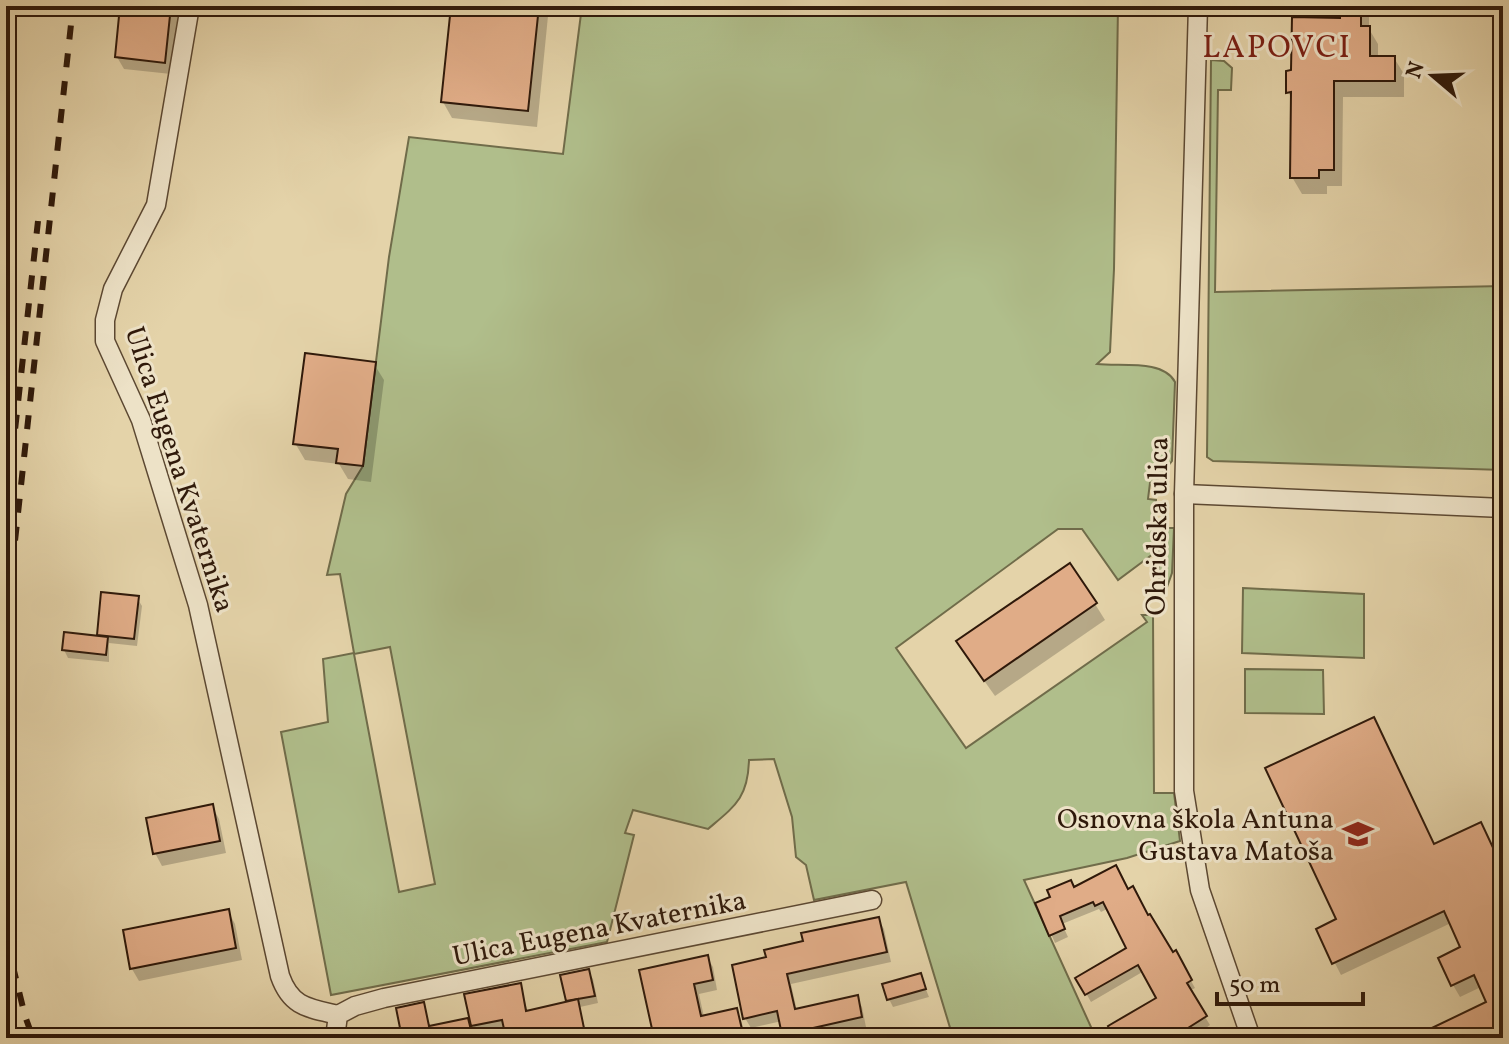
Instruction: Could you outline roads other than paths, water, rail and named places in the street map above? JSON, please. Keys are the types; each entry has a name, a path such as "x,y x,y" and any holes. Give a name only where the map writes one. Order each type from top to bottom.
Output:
{"street":[{"name":"Ulica Eugena Kvaternika","path":"190,6 156,205 113,289 105,320 105,341 141,420 190,578 285,990 306,1008 338,1015 355,1006 384,998 872,900"},
{"name":"Ohridska ulica","path":"1198,6 1184,494 1184,791 1200,890 1251,1038"},
{"path":"1184,494 1503,508"},
{"path":"335,1038 338,1015"}],"railway":[{"path":"6,624 73,6"},
{"path":"6,512 38,221"},
{"path":"6,938 33,1038"}],"place":[{"name":"Osnovna škola Antuna Gustava Matoša","path":"1358,834"}],"district":[{"name":"LAPOVCI","path":"1277,46"}]}
